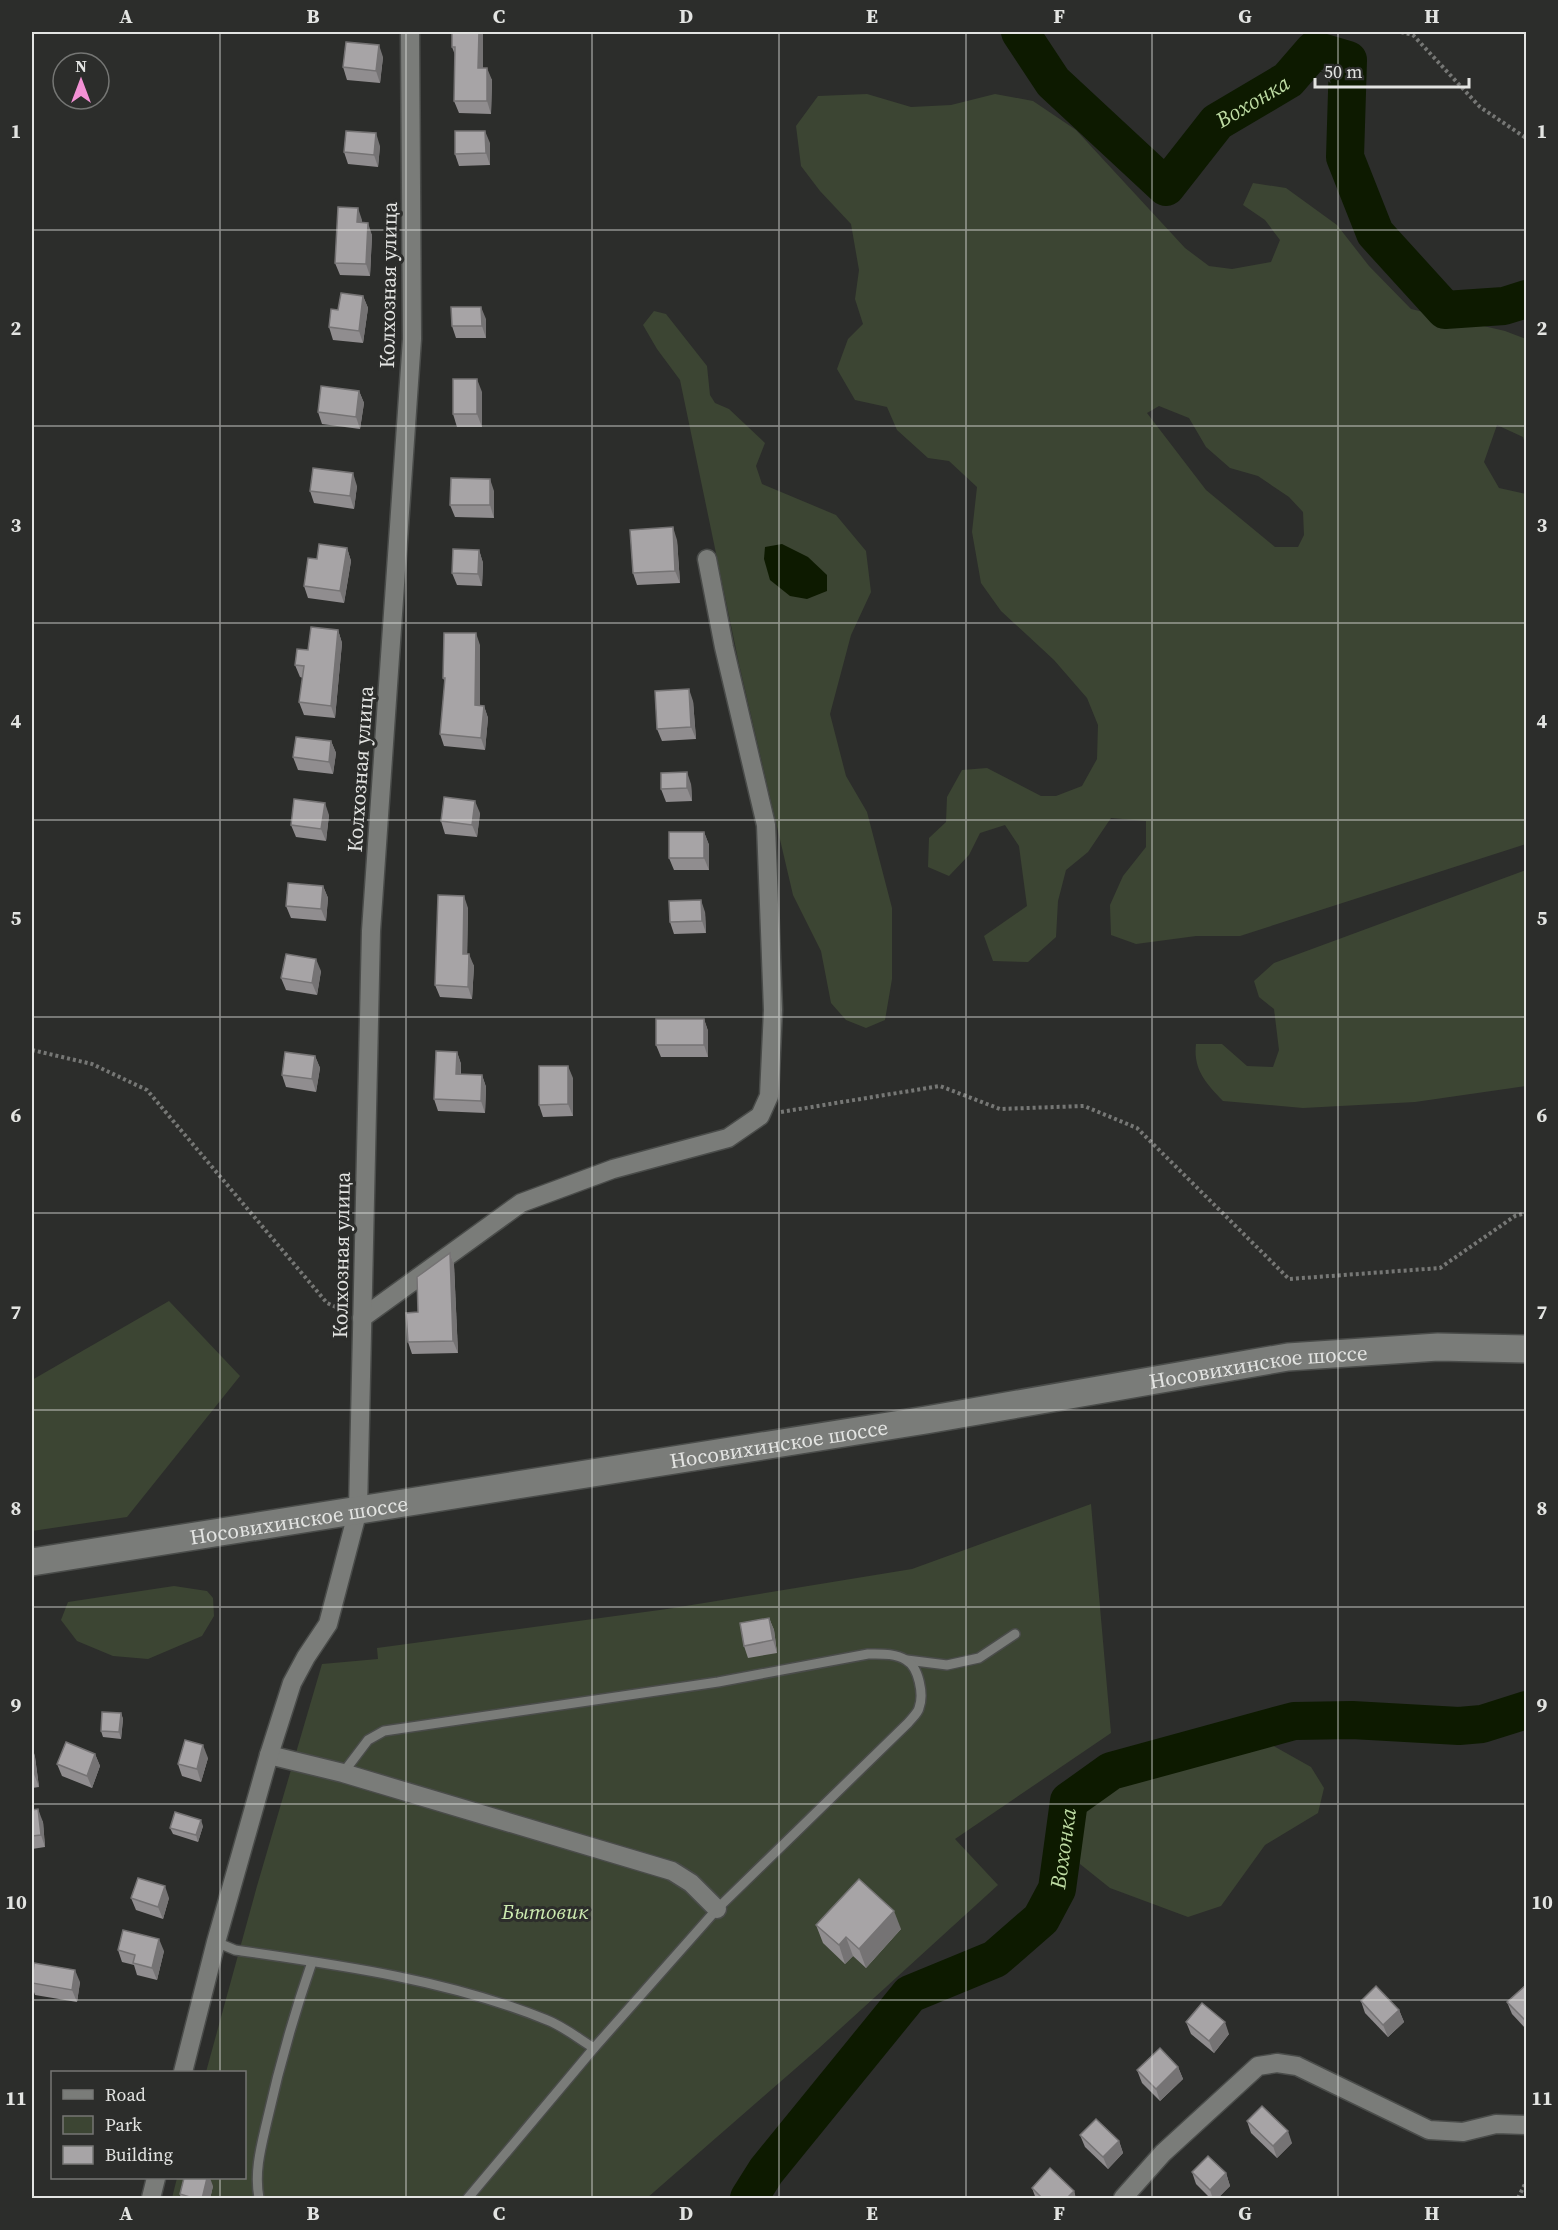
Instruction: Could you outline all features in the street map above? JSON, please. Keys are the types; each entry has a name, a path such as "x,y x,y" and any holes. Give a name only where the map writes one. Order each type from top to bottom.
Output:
{"main road":[{"name":"Носовихинское шоссе","path":"32,1562 926,1420 1288,1357 1438,1347 1527,1349"}],"street":[{"name":"Колхозная улица","path":"184,2071 216,1942 269,1755 292,1683 328,1624 358,1510 371,931 412,339 410,32"},
{"path":"362,1318 521,1203 613,1169 728,1138 760,1116 769,1096 773,1010 766,825 724,647 707,559"},
{"path":"269,1755 343,1773 672,1871 691,1883 717,1909"},
{"path":"1122,2199 1163,2153 1258,2066 1277,2063 1297,2066 1429,2130 1463,2132 1496,2124 1527,2125"},
{"path":"151,2199 156,2179"}],"lane":[{"path":"343,1773 368,1740 384,1731 718,1682 868,1654 892,1655 907,1660 947,1665 979,1658 1015,1634"},
{"path":"468,2199 594,2048 717,1909 908,1724 919,1709 920,1691 916,1671 907,1660"},
{"path":"216,1942 235,1950 367,1971 474,1995 549,2021 594,2048"},
{"path":"259,2199 256,2178 269,2111 288,2031 312,1962"}],"path":[{"path":"1401,32 1413,35 1480,107 1527,138"},
{"path":"32,1050 92,1064 147,1090 327,1303 362,1318"},
{"path":"760,1116 940,1086 1000,1109 1084,1106 1137,1128 1289,1279 1440,1268 1515,1216 1527,1213"},
{"path":"1518,2199 1527,2182"}],"green space":[{"path":"867,94 911,107 951,105 995,94 1033,101 1076,130 1185,248 1209,266 1232,269 1271,262 1280,240 1265,220 1243,205 1253,183 1286,188 1337,225 1369,266 1411,309 1505,331 1526,339 1526,447 1523,437 1497,425 1484,462 1499,488 1526,494 1526,844 1240,936 1196,936 1136,944 1111,935 1110,905 1123,876 1146,847 1146,821 1111,818 1088,852 1066,870 1058,901 1056,937 1028,962 993,961 984,936 1027,906 1019,846 1005,825 980,833 969,855 949,876 928,867 929,838 946,822 947,797 962,770 987,768 1041,796 1056,796 1082,786 1097,759 1098,725 1087,698 1054,660 1001,611 981,583 972,532 977,487 949,461 928,458 897,430 887,407 855,400 837,369 848,339 863,324 855,299 859,270 851,224 820,191 801,166 796,126 818,96","holes":["1159,406 1189,418 1206,447 1230,468 1258,476 1289,497 1303,512 1304,535 1298,547 1275,547 1206,490 1147,413"]},
{"path":"654,311 666,314 707,366 710,395 715,403 729,409 765,443 756,466 762,484 836,515 866,551 871,592 851,635 830,714 846,776 867,812 892,908 892,979 885,1020 866,1028 846,1020 831,1003 821,951 793,895 739,664 680,380 643,325"},
{"path":"1526,870 1526,1086 1415,1102 1303,1108 1223,1101 1202,1076 1197,1061 1196,1044 1222,1044 1247,1066 1273,1067 1279,1050 1274,1009 1259,997 1254,981 1274,963"},
{"path":"169,1301 240,1376 127,1517 32,1531 32,1380"},
{"name":"Бытовик","path":"1091,1504 1111,1733 955,1839 998,1885 818,2049 647,2198 172,2198 177,2179 246,2179 246,2071 206,2071 257,1886 322,1664 378,1659 377,1648 667,1609 912,1569"},
{"path":"174,1586 207,1591 213,1598 214,1616 202,1636 148,1659 113,1656 77,1641 61,1620 68,1602"},
{"path":"1270,1744 1311,1767 1324,1788 1318,1813 1265,1845 1221,1906 1188,1917 1110,1888 1080,1864 1077,1838 1085,1805 1124,1782 1222,1754"}],"shaded area":[{"path":"782,544 808,557 827,575 827,591 807,599 790,596 770,580 764,559 765,547"}],"building":[{"path":"452,32 479,32 478,68 487,68 487,101 454,101 455,47 452,47"},
{"path":"346,42 379,45 376,71 343,67"},
{"path":"346,131 376,133 374,155 344,152"},
{"path":"455,131 485,131 486,153 455,154"},
{"path":"338,207 358,208 357,222 368,223 366,264 335,263"},
{"path":"341,293 363,296 359,331 329,327 331,309 338,310"},
{"path":"451,307 481,307 482,326 452,326"},
{"path":"453,379 477,379 477,414 453,414"},
{"path":"321,386 359,391 356,417 318,412"},
{"path":"313,468 353,473 350,496 310,491"},
{"path":"451,478 490,479 490,505 450,505"},
{"path":"673,527 675,571 633,573 630,530"},
{"path":"319,544 347,548 340,591 304,586 308,558 317,559"},
{"path":"453,549 479,550 478,574 452,573"},
{"path":"311,627 338,630 331,706 299,702 304,666 295,665 297,649 308,650"},
{"path":"444,633 476,633 475,705 484,706 481,738 440,734 445,678 443,678"},
{"path":"689,689 691,727 657,729 655,691"},
{"path":"296,737 331,741 329,762 293,757"},
{"path":"687,772 687,788 661,789 661,773"},
{"path":"444,797 475,801 472,825 441,821"},
{"path":"294,799 325,803 321,829 291,825"},
{"path":"669,832 704,832 704,858 669,858"},
{"path":"288,883 323,886 321,909 286,906"},
{"path":"438,895 464,896 463,954 469,954 468,987 435,985"},
{"path":"701,900 702,921 670,922 669,901"},
{"path":"286,954 316,959 312,983 281,978"},
{"path":"656,1019 704,1019 704,1045 656,1045"},
{"path":"436,1051 457,1052 456,1074 482,1075 481,1101 434,1099"},
{"path":"285,1052 315,1056 312,1079 282,1075"},
{"path":"539,1066 568,1066 568,1104 539,1105"},
{"path":"450,1253 453,1341 408,1342 406,1313 418,1312 417,1277"},
{"path":"769,1618 773,1640 744,1646 740,1623"},
{"path":"102,1712 121,1713 119,1732 101,1731"},
{"path":"185,1740 203,1745 197,1769 178,1764"},
{"path":"66,1742 95,1754 87,1776 57,1764"},
{"path":"38,1809 41,1835 32,1836 32,1810"},
{"path":"175,1812 201,1820 196,1835 170,1828"},
{"path":"138,1878 165,1886 158,1907 131,1898"},
{"path":"859,1879 894,1911 859,1949 846,1937 839,1945 816,1925"},
{"path":"123,1930 159,1939 152,1968 133,1963 135,1955 118,1950"},
{"path":"34,1963 75,1970 72,1990 32,1983"},
{"path":"1527,1984 1527,2022 1507,2002"},
{"path":"1376,1986 1399,2010 1383,2025 1361,2001"},
{"path":"1202,2003 1225,2022 1209,2041 1186,2022"},
{"path":"1160,2048 1178,2067 1156,2089 1137,2070"},
{"path":"1262,2106 1288,2131 1273,2146 1247,2121"},
{"path":"1096,2119 1119,2141 1103,2157 1080,2135"},
{"path":"1208,2156 1226,2173 1210,2190 1192,2172"},
{"path":"1050,2168 1074,2191 1066,2199 1043,2199 1032,2188"},
{"path":"184,2179 207,2179 202,2199 180,2194"}],"waterway":[{"name":"Вохонка","path":"1020,32 1053,82 1166,187 1217,122 1288,80 1314,50 1348,60 1345,157 1375,233 1445,310 1504,306 1526,299"},
{"name":"Вохонка","path":"749,2198 766,2171 910,1994 995,1959 1041,1919 1057,1889 1069,1801 1111,1771 1294,1721 1352,1720 1459,1726 1482,1724 1526,1710"}]}
